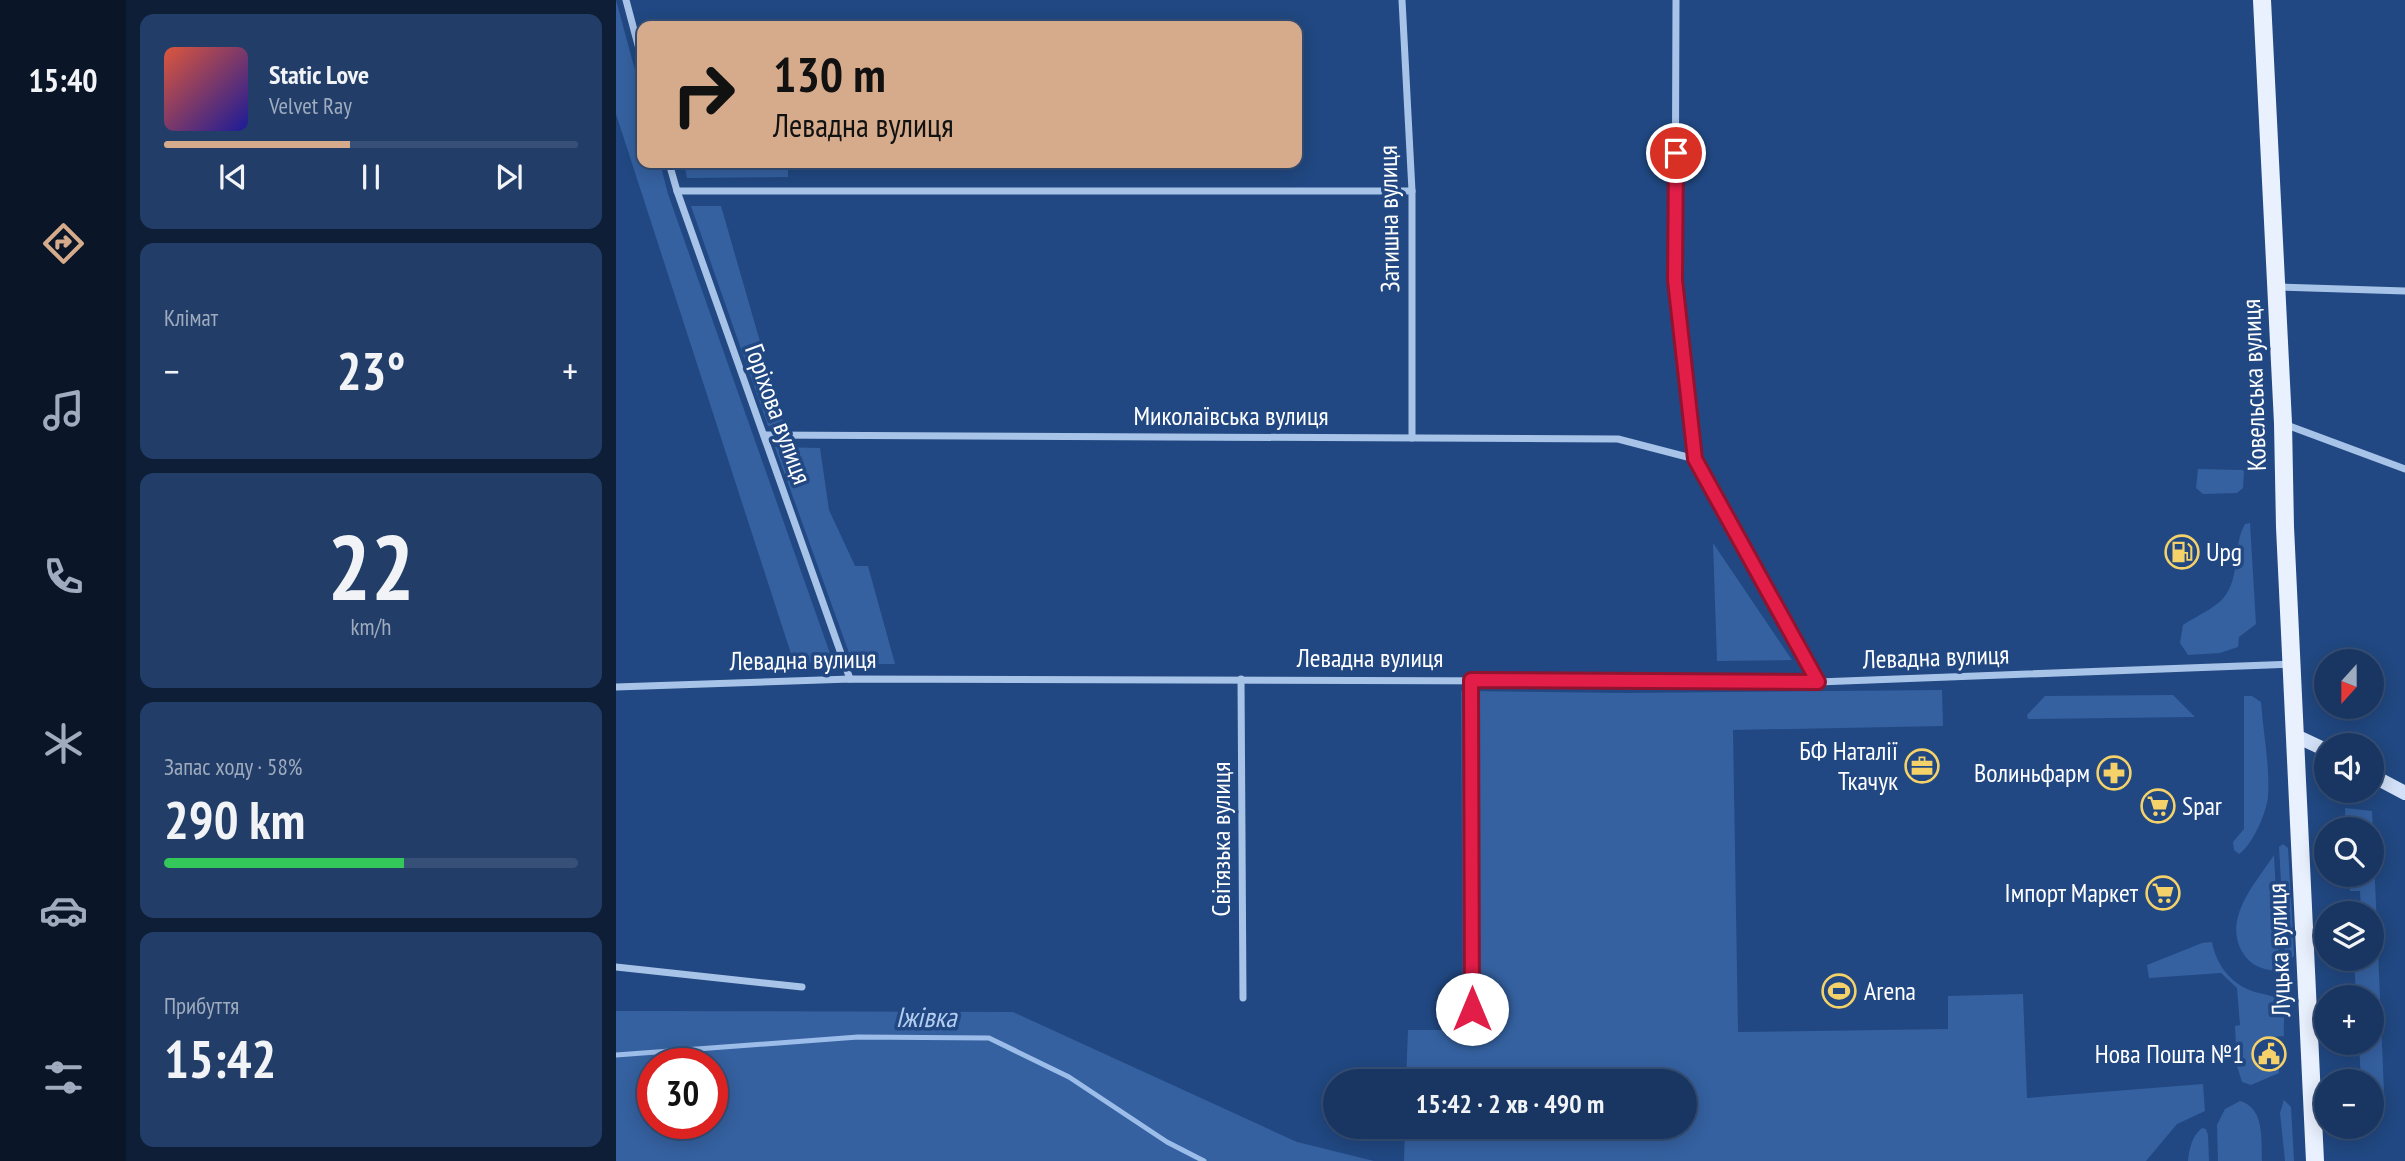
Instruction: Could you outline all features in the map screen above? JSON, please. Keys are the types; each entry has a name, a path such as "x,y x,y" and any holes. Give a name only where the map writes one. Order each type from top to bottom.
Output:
{"main road":[{"name":"Ковельська вулиця","path":"2262,0 2296,736"},
{"name":"Луцька вулиця","path":"2296,736 2315,1161"}],"street":[{"path":"626,0 637,41"},
{"name":"Затишна вулиця","path":"1402,0 1412,191 1412,438"},
{"path":"1676,0 1675,280 1695,459 1818,682"},
{"name":"Горіхова вулиця","path":"670,168 850,679"},
{"path":"677,191 1412,191"},
{"path":"2277,287 2405,291"},
{"path":"2283,424 2405,469"},
{"name":"Миколаївська вулиця","path":"764,435 1618,439 1695,459"},
{"name":"Левадна вулиця","path":"616,687 850,679 1818,682 2292,664"},
{"name":"Світязька вулиця","path":"1241,679 1242,998"},
{"path":"1471,680 1472,1009"},
{"path":"2296,736 2314,744"},
{"path":"2384,782 2405,793"},
{"path":"616,967 802,987"}],"shaded area":[{"path":"616,0 637,78 637,168 661,168 668,194 833,662 794,663 616,114"},
{"path":"685,168 788,168 788,177 687,178"},
{"path":"691,206 721,206 784,425 768,426"},
{"path":"775,447 820,448 829,510 855,566 868,566 895,664 853,664"},
{"path":"2198,469 2242,470 2243,488 2237,493 2203,494 2196,488"},
{"path":"2250,523 2256,624 2239,637 2238,647 2220,653 2188,655 2180,643 2183,625 2213,607 2227,593 2234,576 2241,532 2245,524"},
{"path":"1713,543 1792,660 1717,661"},
{"path":"1942,690 1943,726 1733,730 1738,1032 1948,1029 1948,996 2023,994 2027,1098 2203,1084 2205,1111 2177,1124 2146,1161 1404,1161 1405,1139 1697,1139 1697,1069 1406,1069 1408,1030 1463,1030 1461,691 1627,693"},
{"path":"2173,695 2195,717 2028,719 2027,715 2045,696"},
{"path":"2244,696 2252,696 2261,702 2268,796 2258,828 2249,844 2239,854 2234,850 2233,842 2244,829"},
{"path":"2345,808 2372,811 2372,817 2345,817"},
{"path":"2283,844 2288,848 2294,955 2286,969 2279,847"},
{"path":"2274,855 2280,971 2259,967 2246,958 2236,927 2244,901"},
{"path":"2350,887 2375,887 2376,901 2360,901 2360,891 2350,891"},
{"path":"2212,942 2217,958 2231,978 2244,988 2277,998 2283,1006 2284,1036 2263,1038 2263,1046 2256,1047 2257,1064 2278,1063 2279,1073 2251,1085 2242,1082 2237,1066 2235,1026 2240,1025 2237,988 2221,973 2149,978 2147,965 2202,943"},
{"path":"2355,971 2379,971 2379,985 2355,985"},
{"path":"616,1011 1013,1012 1297,1142 1374,1161 616,1161"},
{"path":"2360,1055 2382,1055 2383,1069 2360,1069"},
{"path":"2284,1100 2291,1107 2294,1161 2285,1161 2280,1113"},
{"path":"2240,1101 2254,1110 2258,1118 2262,1161 2218,1161 2217,1125 2225,1109"},
{"path":"2202,1128 2206,1129 2208,1135 2209,1161 2188,1161 2192,1143"}],"waterway":[{"name":"Іжівка","path":"616,1055 858,1037 989,1038 1069,1077 1167,1142 1204,1161"}],"place":[{"name":"Upg","path":"2182,552"},
{"name":"БФ Наталії Ткачук","path":"1922,766"},
{"name":"Волиньфарм","path":"2114,773"},
{"name":"Spar","path":"2158,806"},
{"name":"Імпорт Маркет","path":"2163,893"},
{"name":"Arena","path":"1839,991"},
{"name":"Нова Пошта №1","path":"2269,1054"}],"route":[{"path":"1472,1009 1471,680 1818,682 1695,459 1675,280 1676,153"}]}
